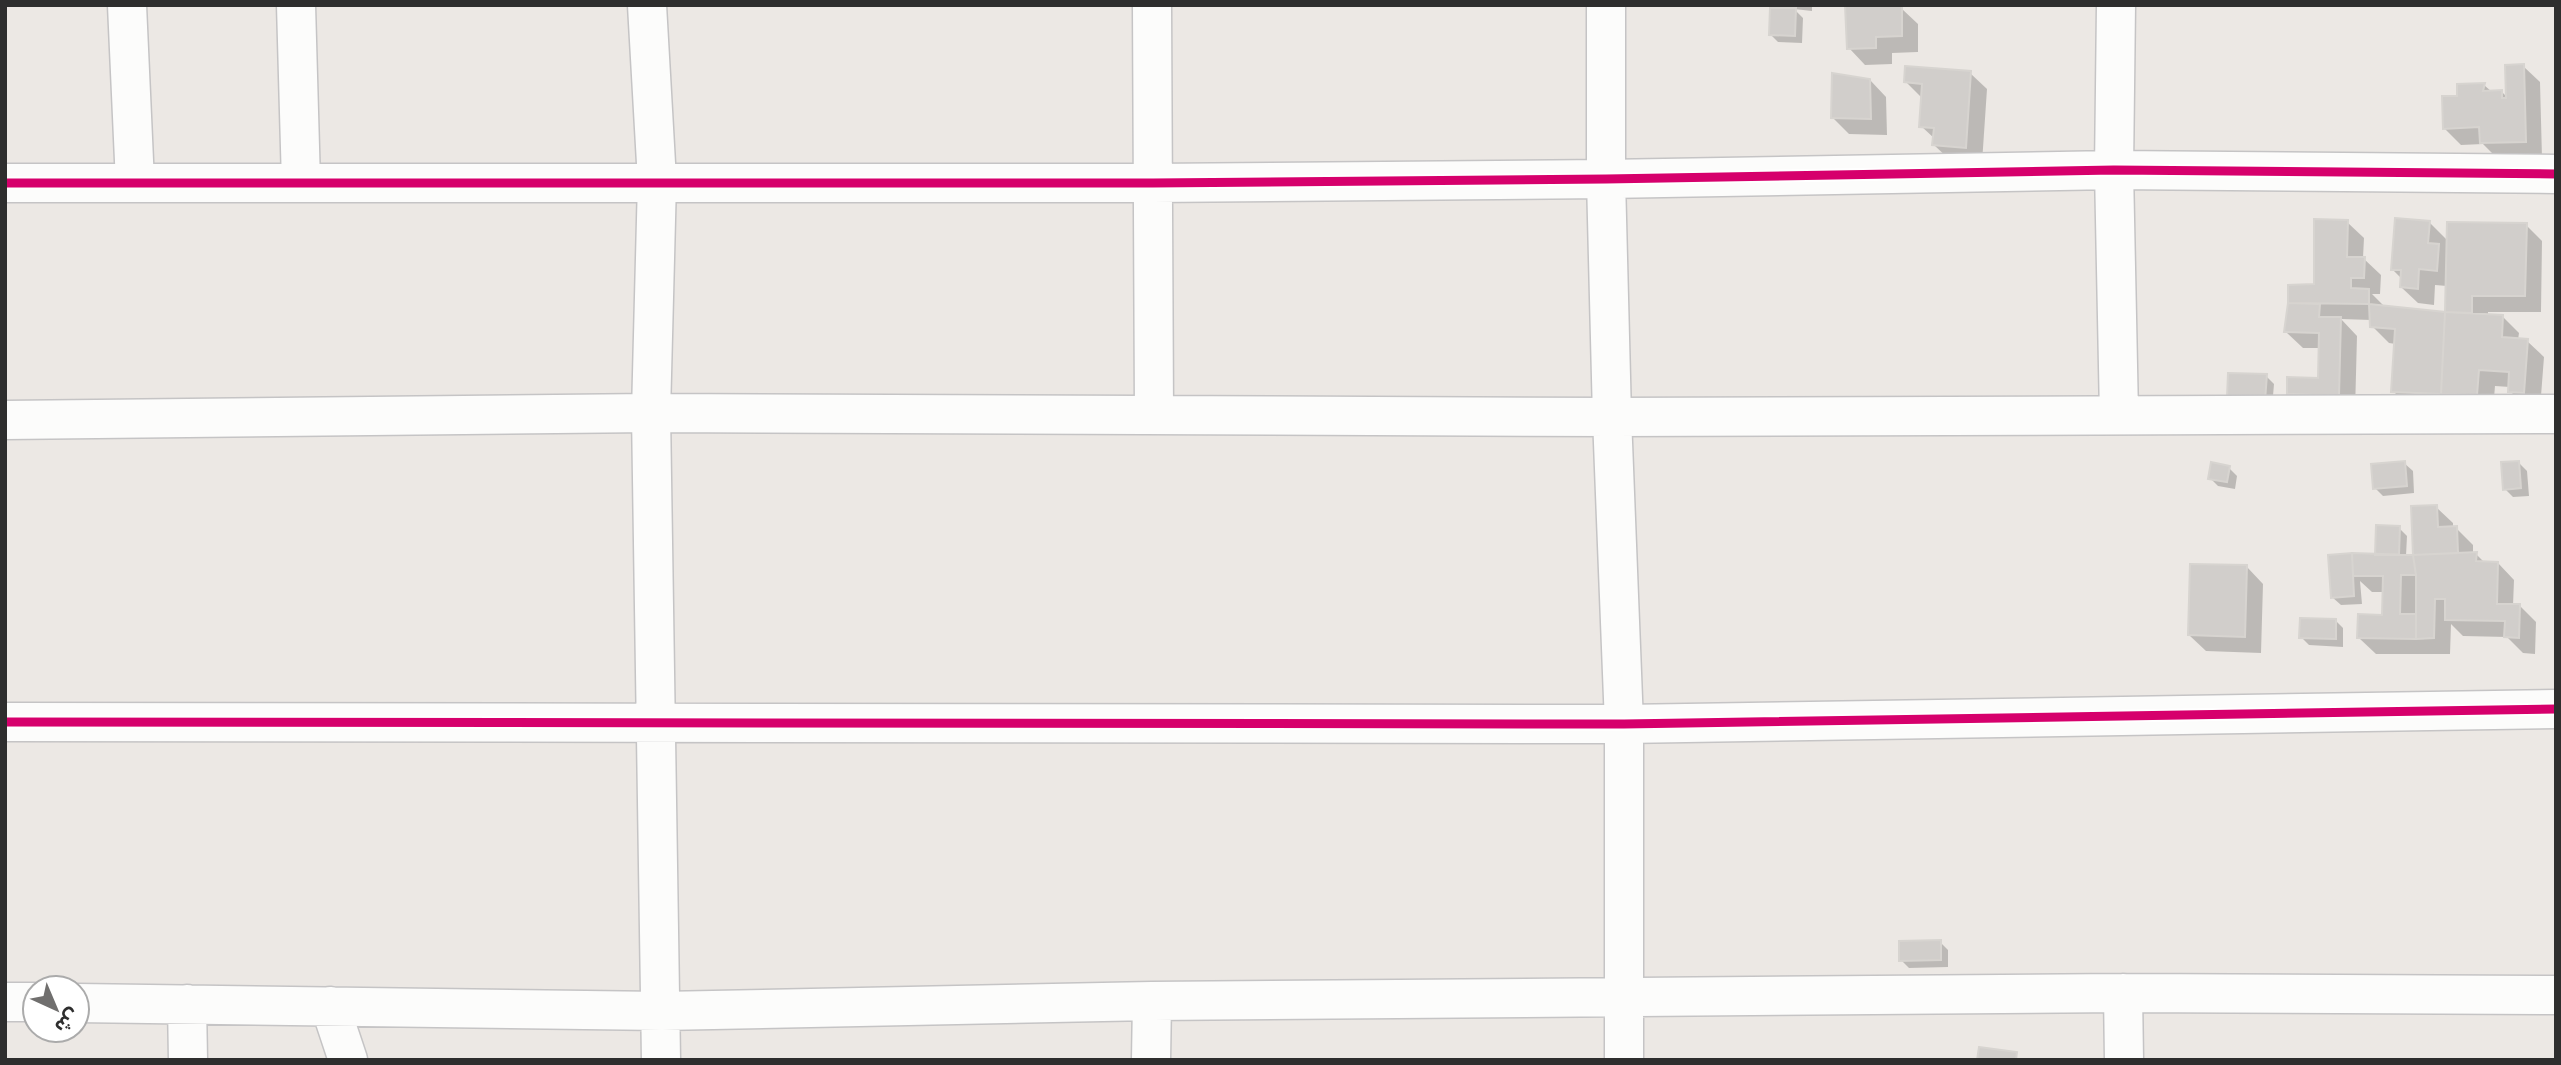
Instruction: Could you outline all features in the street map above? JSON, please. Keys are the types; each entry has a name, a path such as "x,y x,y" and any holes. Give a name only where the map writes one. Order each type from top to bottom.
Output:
{"street":[{"path":"127,5 135,183"},
{"path":"296,5 300,183"},
{"path":"647,5 657,181 650,413 661,1060"},
{"path":"1152,5 1154,414"},
{"path":"1606,5 1606,179 1624,724 1625,1060"},
{"path":"2116,5 2114,170 2119,415"},
{"path":"5,183 1153,183 1606,179 2114,170 2556,174"},
{"path":"5,420 650,413 1612,417 2556,414"},
{"path":"5,722 1624,724 2556,709"},
{"path":"2123,993 2124,1060"},
{"path":"91,1003 662,1011 1152,1001 1625,997 2123,993 2556,995"},
{"path":"1151,1060 1152,1001"},
{"path":"187,1004 188,1060"},
{"path":"330,1006 348,1060"}],"building":[{"path":"1845,5 1902,6 1902,36 1876,37 1876,48 1847,49"},
{"path":"1770,8 1796,8 1795,36 1769,35"},
{"path":"2524,64 2526,142 2480,143 2479,127 2443,129 2442,96 2457,96 2457,84 2485,83 2483,91 2502,90 2502,98 2506,98 2505,65"},
{"path":"1905,66 1971,71 1966,148 1932,145 1934,128 1919,127 1922,84 1904,82"},
{"path":"1832,73 1870,79 1871,119 1831,118"},
{"path":"2395,218 2430,221 2428,243 2439,244 2437,271 2419,269 2418,289 2400,287 2401,270 2391,270"},
{"path":"2314,219 2348,220 2347,257 2365,257 2364,278 2351,278 2351,288 2369,289 2369,304 2288,303 2288,285 2314,284"},
{"path":"2447,222 2527,223 2525,296 2472,296 2472,313 2445,312"},
{"path":"2288,303 2320,304 2319,317 2341,317 2339,396 2287,394 2287,377 2318,378 2319,333 2284,332"},
{"path":"2369,304 2445,312 2441,394 2391,392 2395,329 2370,327"},
{"path":"2445,312 2503,315 2502,337 2528,339 2524,393 2508,392 2509,372 2479,370 2477,395 2441,394"},
{"path":"2228,373 2267,374 2265,401 2227,398"},
{"path":"2405,461 2407,486 2373,489 2371,464"},
{"path":"2519,461 2521,488 2503,490 2501,462"},
{"path":"2211,462 2230,466 2227,482 2208,479"},
{"path":"2437,505 2438,527 2457,526 2458,553 2413,555 2411,506"},
{"path":"2376,525 2400,526 2399,555 2375,555"},
{"path":"2477,552 2476,561 2498,562 2497,604 2520,604 2519,638 2504,637 2505,621 2445,620 2445,599 2435,599 2434,638 2416,639 2416,575 2413,555"},
{"path":"2352,553 2413,555 2416,575 2401,575 2400,614 2416,614 2416,639 2357,638 2358,614 2382,615 2383,576 2353,576"},
{"path":"2352,553 2354,596 2331,598 2328,555"},
{"path":"2190,564 2247,565 2245,637 2188,635"},
{"path":"2300,618 2336,619 2336,639 2299,638"},
{"path":"1941,940 1941,960 1899,961 1899,941"},
{"path":"1979,1047 2017,1052 2016,1060 1977,1060"}],"cycle path":[{"path":"5,183 1153,183 1606,179 2114,170 2556,174"},
{"path":"5,722 1624,724 2556,709"}]}
